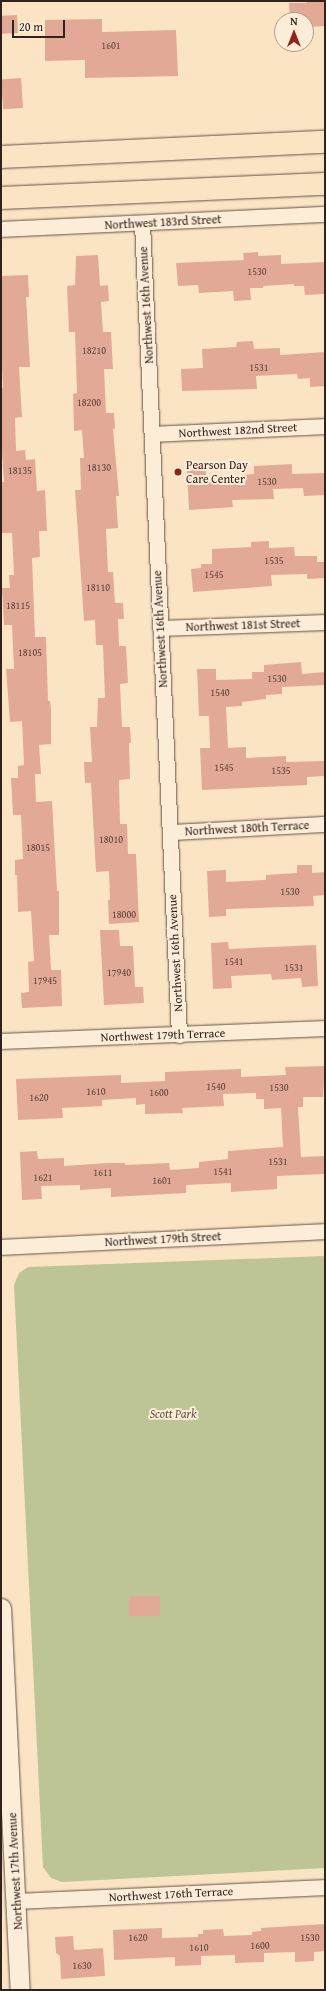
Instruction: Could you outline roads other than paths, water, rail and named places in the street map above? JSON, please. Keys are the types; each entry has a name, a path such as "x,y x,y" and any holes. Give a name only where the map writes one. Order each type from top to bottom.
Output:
{"main road":[{"path":"1,157 325,142"},
{"path":"1,198 325,184"}],"street":[{"name":"Northwest 183rd Street","path":"1,229 325,214"},
{"name":"Northwest 16th Avenue","path":"142,223 179,1035"},
{"name":"Northwest 182nd Street","path":"152,434 325,426"},
{"name":"Northwest 181st Street","path":"160,628 325,622"},
{"name":"Northwest 180th Terrace","path":"170,832 325,824"},
{"name":"Northwest 179th Terrace","path":"1,1040 179,1035 325,1028"},
{"name":"Northwest 179th Street","path":"1,1247 325,1231"},
{"name":"Northwest 17th Avenue","path":"1,1608 17,1901 20,1990"},
{"name":"Northwest 176th Terrace","path":"17,1901 325,1887"}],"place":[{"name":"Pearson Day Care Center","path":"178,472"}],"park label":[{"name":"Scott Park","path":"173,1414"}]}
